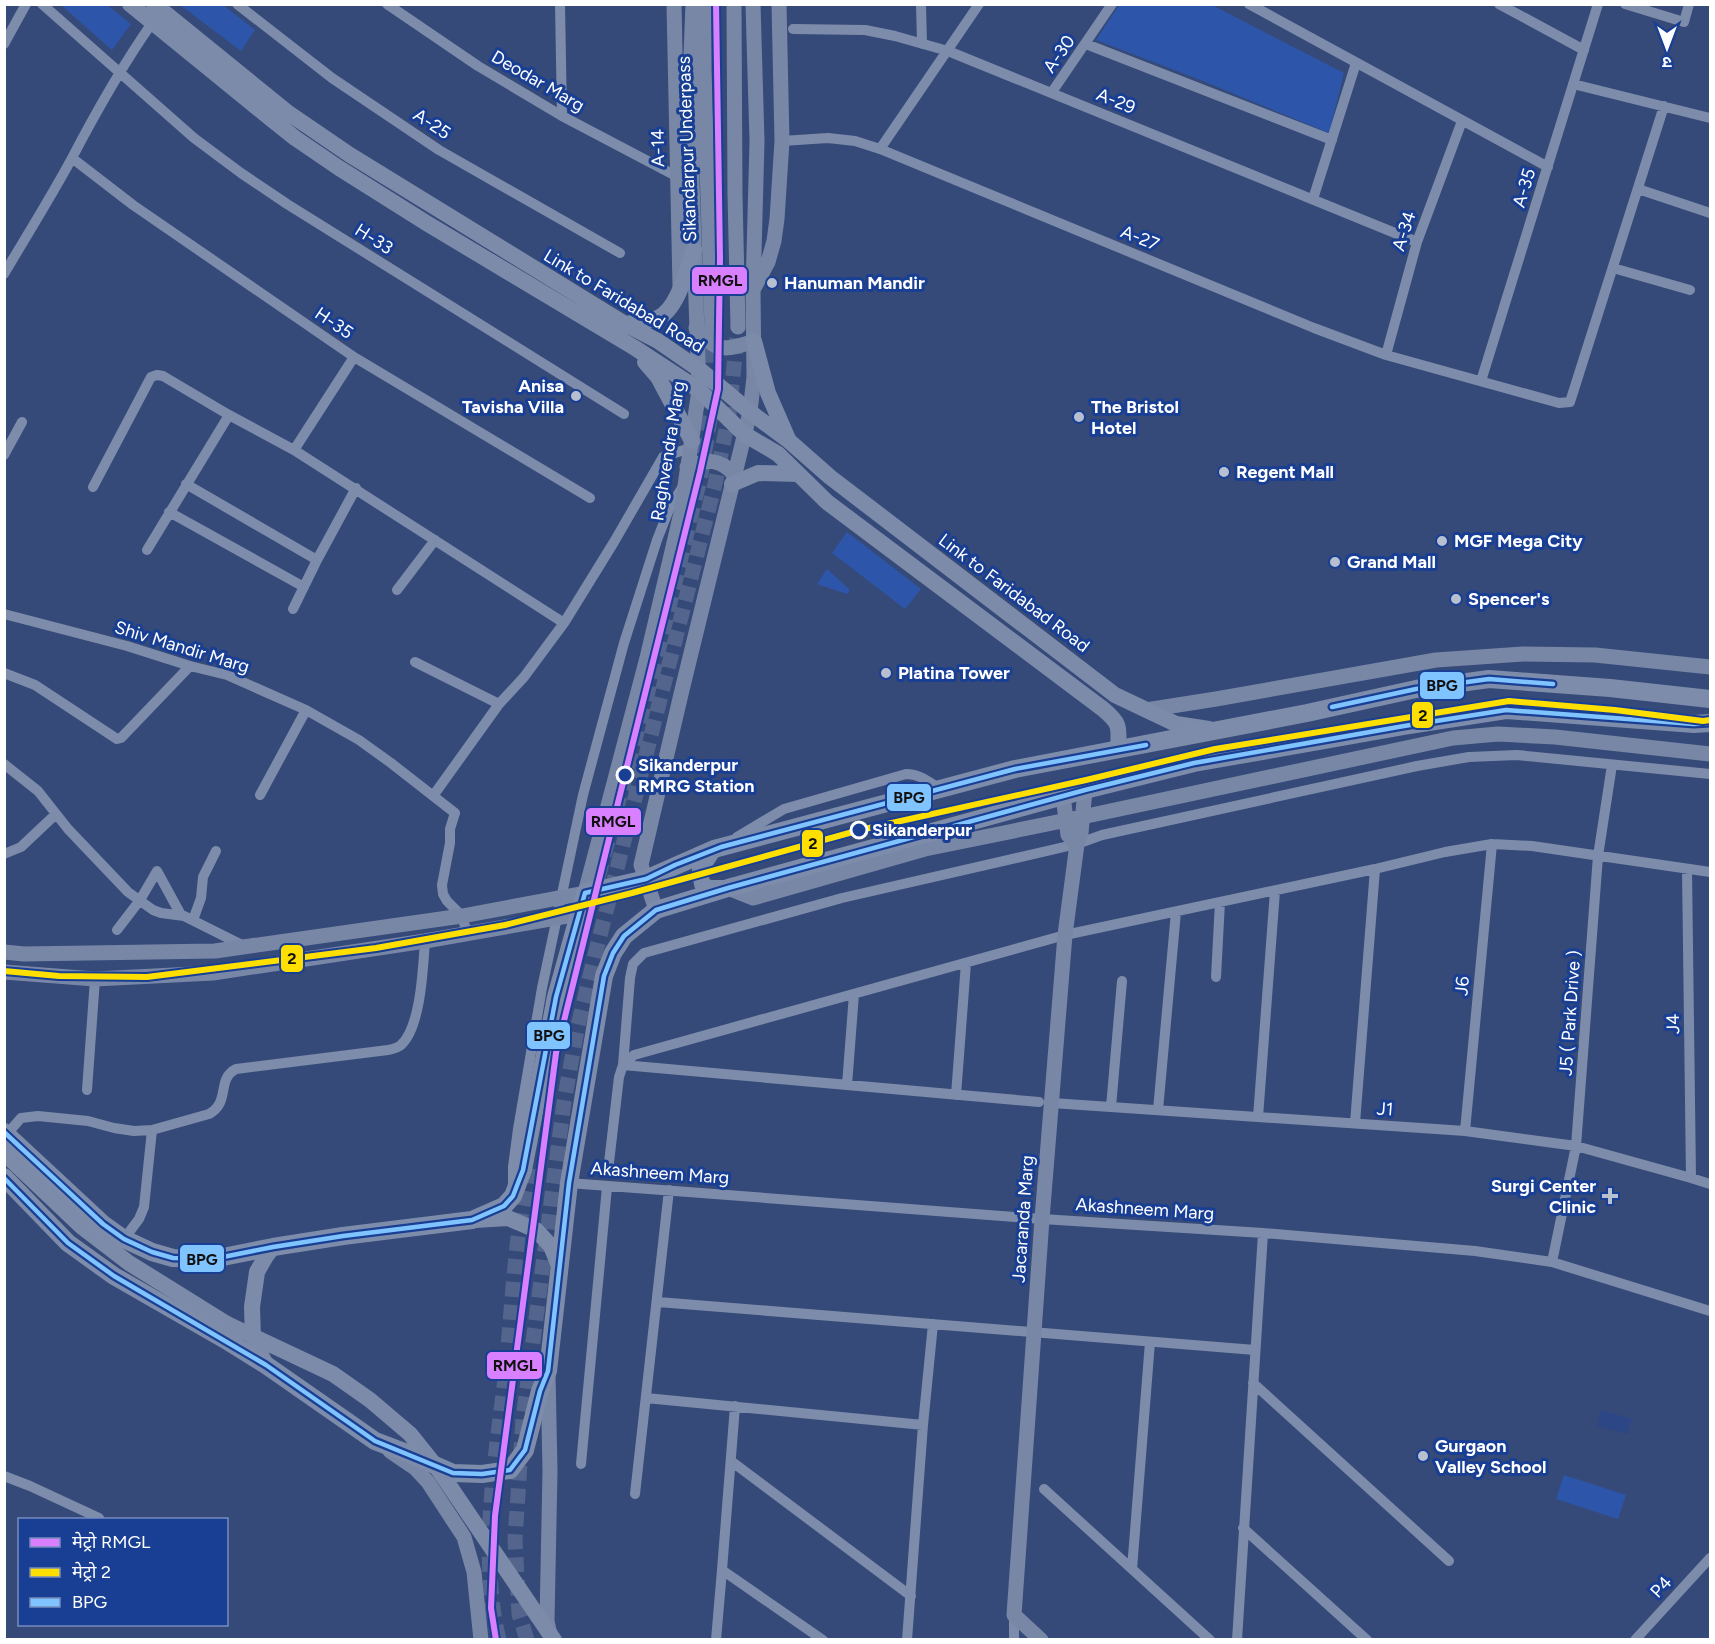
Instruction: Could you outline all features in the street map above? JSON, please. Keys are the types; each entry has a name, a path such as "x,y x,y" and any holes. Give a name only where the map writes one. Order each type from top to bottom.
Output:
{"highway":[{"path":"6,1133 103,1224 124,1239 152,1252 173,1257 213,1259 343,1236 472,1221 504,1206 513,1196 523,1170 556,997 585,893 646,879 718,848 1015,769 1416,689 1489,679 1610,688 1710,699"},
{"path":"4,1177 68,1243 114,1276 266,1365 375,1441 453,1473 482,1474 510,1470 525,1450 540,1391 548,1371 569,1183 604,976 613,953 624,936 656,910 1063,796 1194,763 1506,710 1694,724 1710,723"}],"main road":[{"name":"Link to Faridabad Road","path":"130,4 270,118 339,168 635,348 699,390 744,434 778,454 827,502 1109,714 1116,720 1119,750"},
{"name":"Link to Faridabad Road","path":"154,4 287,112 350,155 625,324 657,341 700,370 788,440 830,477 1115,695 1176,724 1216,730"},
{"path":"625,324 659,318 674,302 694,250"},
{"path":"754,341 768,393 788,440"},
{"path":"635,348 657,377 691,445"},
{"path":"733,479 758,473 798,474"},
{"path":"718,848 700,870 702,884 709,888 728,888"},
{"path":"4,1154 82,1227 129,1263 227,1324 333,1374 370,1400 410,1434 438,1469 552,1640"},
{"path":"472,1221 508,1218 536,1230 550,1246 559,1266"},
{"path":"266,1365 253,1338 252,1307 257,1272 273,1247"}],"street":[{"path":"4,44 26,4"},
{"name":"H-33","path":"42,4 194,138 241,173 624,414"},
{"name":"A-25","path":"237,4 332,78 439,150 620,253"},
{"name":"Deodar Marg","path":"387,4 478,66 562,116 678,177"},
{"path":"560,4 562,116"},
{"name":"A-14","path":"674,4 684,55 678,177 680,290"},
{"name":"Raghvendra Marg","path":"585,893 647,658 681,513 699,390 704,328 694,250 684,55 693,4"},
{"name":"Sikandarpur Underpass","path":"704,4 704,328"},
{"path":"734,4 738,327"},
{"path":"656,910 641,865 750,412 754,377 753,291 757,141 753,4"},
{"path":"753,291 768,262 774,241 784,141 779,4"},
{"path":"921,4 922,44"},
{"path":"880,149 979,4"},
{"name":"A-30","path":"1052,92 1112,4"},
{"path":"1249,4 1548,167"},
{"path":"1499,4 1584,50"},
{"name":"A-35","path":"1481,381 1598,4"},
{"path":"1625,4 1684,22 1689,4"},
{"path":"4,274 72,158 85,130 152,23"},
{"name":"A-29","path":"793,29 865,30 948,51 1417,242"},
{"path":"1086,44 1332,140"},
{"path":"1313,200 1356,63"},
{"path":"1574,84 1710,118"},
{"path":"1664,106 1613,268 1690,290"},
{"name":"A-34","path":"1386,355 1417,242 1462,121"},
{"name":"A-27","path":"784,141 828,138 855,141 880,149 1314,328 1386,355 1559,403 1570,402 1613,268"},
{"name":"H-35","path":"72,158 143,212 354,357 590,498"},
{"path":"1638,189 1710,213"},
{"path":"704,328 707,341 720,349 754,341"},
{"path":"294,450 354,357"},
{"path":"93,486 151,377 163,376 356,488 564,623"},
{"path":"147,550 229,415"},
{"path":"4,455 22,422"},
{"path":"433,796 500,704 524,677 564,623 663,457 691,445"},
{"path":"687,467 704,461 714,461 725,464 733,479"},
{"path":"513,1196 513,1167 518,1129 542,988 583,795 624,643 657,540 670,507 686,483"},
{"path":"186,484 317,560"},
{"path":"293,609 356,488"},
{"path":"170,512 304,587"},
{"path":"397,590 435,540"},
{"name":"Shiv Mandir Marg","path":"4,614 128,646 227,675 306,710 359,740 455,813 450,829 450,843 442,885 447,901 462,916"},
{"path":"1146,710 1436,660 1523,654 1595,655 1710,668"},
{"path":"415,662 500,704"},
{"path":"4,673 35,685 117,739 190,666"},
{"path":"260,795 306,710"},
{"path":"728,888 753,898 925,849 1082,818 1453,738 1498,734 1555,737 1710,754"},
{"path":"608,1172 619,1077 623,1065 630,978 633,964 644,953 842,898 1077,844 1102,835 1417,766 1469,757 1517,756 1710,774"},
{"path":"4,764 38,791 56,814 128,892 153,910 181,915 245,947"},
{"name":"J5 ( Park Drive )","path":"1552,1262 1576,1146 1598,856 1612,765"},
{"name":"Jacaranda Marg","path":"1014,1615 1042,1219 1046,1103 1085,790"},
{"path":"1063,796 1068,835 1077,844"},
{"path":"4,854 21,847 56,814"},
{"path":"623,1065 633,1055 1065,936 1445,852 1492,844 1532,846 1710,872"},
{"name":"J6","path":"1465,1131 1492,844"},
{"path":"193,920 201,898 203,877 216,851"},
{"path":"1354,1124 1376,869"},
{"name":"J4","path":"1687,869 1691,1178"},
{"path":"117,930 140,900 157,871 181,915"},
{"path":"1258,1117 1275,891"},
{"path":"15,953 215,951 462,916 585,893"},
{"path":"1216,976 1220,902"},
{"path":"1158,1110 1176,912"},
{"path":"4,972 95,979 213,973 425,941 557,916 579,914"},
{"path":"462,916 467,933"},
{"path":"6,1133 21,1118 38,1116 88,1120 134,1131 152,1130 216,1110 220,1104 226,1079 230,1072 236,1069 388,1050 400,1046 412,1026 421,991 425,941"},
{"path":"4,944 15,953 24,973"},
{"path":"956,1095 966,963"},
{"path":"87,1090 95,979"},
{"path":"1111,1107 1122,981"},
{"path":"847,1085 854,994"},
{"name":"J1","path":"623,1065 1046,1103 1465,1131 1576,1146 1710,1184"},
{"path":"124,1239 139,1219 144,1207 152,1130"},
{"name":"Akashneem Marg","path":"569,1183 1042,1219 1263,1233 1474,1251 1552,1262 1710,1311"},
{"path":"581,1464 607,1187"},
{"path":"635,1494 669,1190"},
{"path":"1237,1640 1263,1233"},
{"path":"658,1302 1255,1350"},
{"path":"907,1640 933,1324"},
{"path":"1132,1569 1150,1342"},
{"path":"548,1371 550,1471 548,1621 552,1640"},
{"path":"1253,1383 1449,1561"},
{"path":"646,1398 923,1425"},
{"path":"716,1640 735,1406"},
{"path":"375,1441 415,1468 428,1482 465,1537 474,1572 481,1640"},
{"path":"731,1461 911,1596"},
{"path":"4,1476 99,1518"},
{"path":"1044,1489 1210,1640"},
{"path":"1243,1528 1367,1640"},
{"name":"P4","path":"1635,1640 1710,1558"},
{"path":"722,1570 823,1640"},
{"path":"1014,1615 1014,1640"},
{"path":"1014,1615 1041,1640"}],"shaded area":[{"path":"61,5 107,5 131,24 112,50"},
{"path":"180,5 223,5 255,30 241,51"},
{"path":"1119,5 1212,5 1344,73 1329,133 1096,40"},
{"path":"847,532 921,589 905,609 832,553"},
{"path":"827,569 850,590 847,594 817,584"},
{"path":"1601,1410 1632,1419 1628,1434 1597,1426"},
{"path":"1564,1475 1626,1495 1618,1519 1556,1499"}],"tunnel":[{"path":"527,1640 519,1614 515,1539 523,1419 564,1102 577,1030 595,955 715,484 729,415 738,327"},
{"path":"592,900 654,669 701,475 712,407 712,333"},
{"path":"499,1640 490,1573 491,1504 518,1237 530,1166"}],"metro line":[{"name":"RMGL","path":"496,1640 491,1608 495,1516 556,1053 700,472 718,389 720,258 716,4"},
{"name":"2","path":"4,971 59,976 147,977 376,948 505,925 632,893 860,830 1215,749 1509,701 1710,720"}],"transit line":[{"name":"BPG","path":"1332,707 1416,689 1489,679 1553,684"},
{"name":"BPG","path":"4,1178 68,1243 114,1276 266,1365 375,1441 453,1473 482,1474 510,1470 525,1450 540,1391 548,1371 569,1183 604,976 613,953 624,936 656,910 1085,790 1194,763 1506,710 1694,724 1710,723"},
{"name":"BPG","path":"4,1132 103,1224 124,1239 152,1252 173,1258 213,1259 343,1236 472,1220 504,1206 513,1196 523,1170 556,997 585,893 646,879 721,847 1015,769 1146,745"}],"place":[{"name":"Hanuman Mandir","path":"772,283"},
{"name":"Anisa Tavisha Villa","path":"576,396"},
{"name":"The Bristol Hotel","path":"1079,417"},
{"name":"Regent Mall","path":"1224,472"},
{"name":"MGF Mega City","path":"1442,541"},
{"name":"Grand Mall","path":"1335,562"},
{"name":"Spencer's","path":"1456,599"},
{"name":"Platina Tower","path":"886,673"},
{"name":"Sikanderpur RMRG Station","path":"625,775"},
{"name":"Sikanderpur","path":"859,830"},
{"name":"Surgi Center Clinic","path":"1610,1196"},
{"name":"Gurgaon Valley School","path":"1423,1456"}]}
